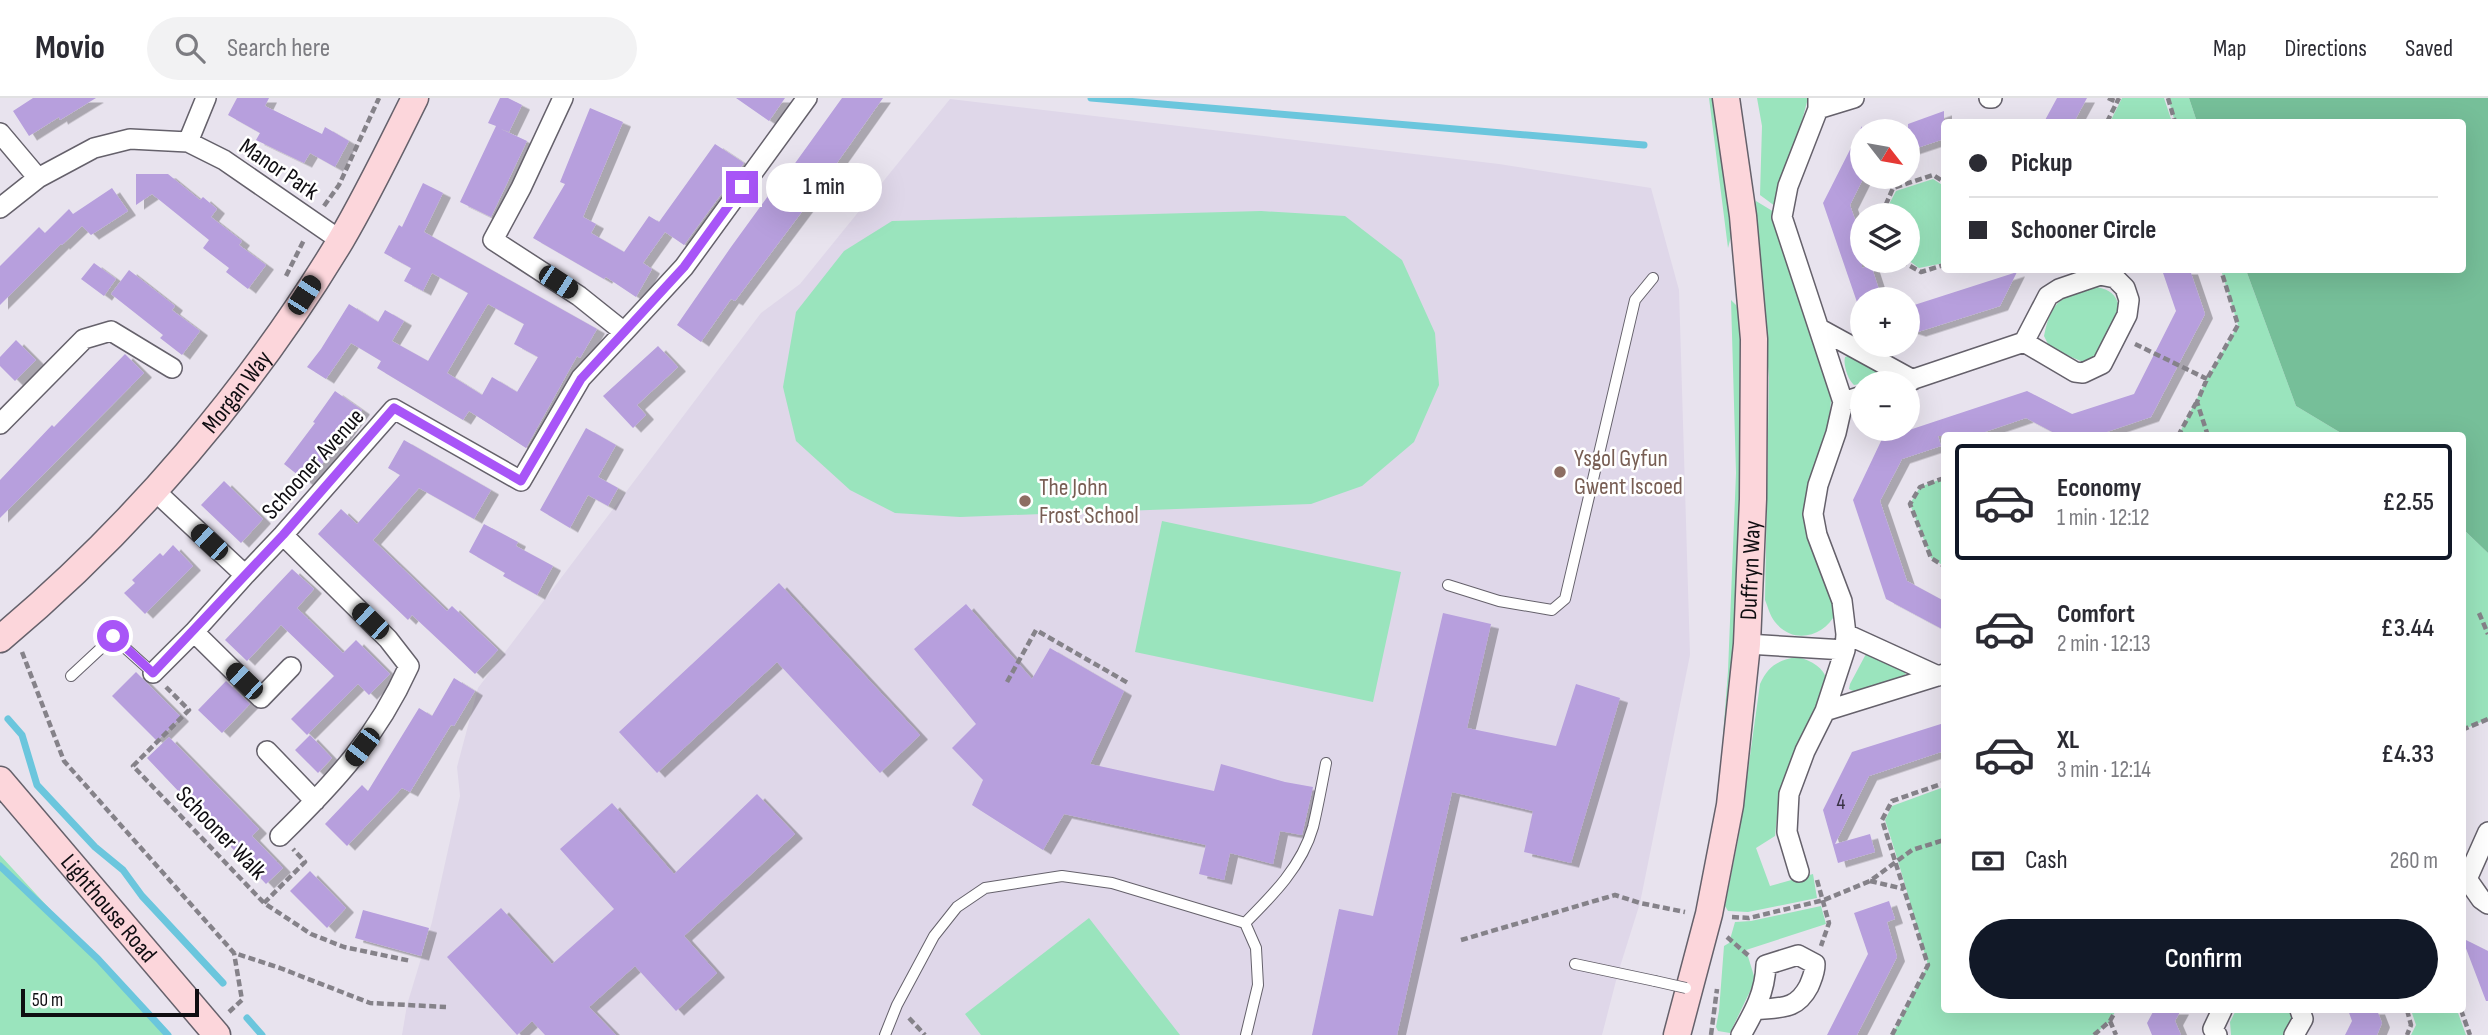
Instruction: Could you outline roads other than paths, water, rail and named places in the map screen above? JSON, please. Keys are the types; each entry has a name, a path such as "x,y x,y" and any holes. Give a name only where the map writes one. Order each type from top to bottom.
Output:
{"street":[{"path":"188,142 206,98"},
{"name":"Morgan Way","path":"5,635 155,491 221,414 340,240 415,98"},
{"path":"563,98 521,188 493,240 579,296 624,332 684,267 807,98"},
{"name":"Duffryn Way","path":"1677,1035 1709,915 1730,805 1747,644 1754,499 1754,339 1743,216 1726,98"},
{"path":"1799,872 1787,832 1789,794 1805,751 1825,711 1846,642 1842,601 1817,535 1813,514 1818,485 1836,433 1843,402 1782,217 1788,186 1818,103 1854,98"},
{"path":"0,133 38,178"},
{"name":"Manor Park","path":"0,208 38,178 94,148 130,139 188,142 224,160 340,240"},
{"path":"1920,378 2024,342 2048,296 2059,289 2100,275 2121,282 2130,307 2102,364 2083,373 2075,372 2024,342"},
{"path":"1820,329 1890,371"},
{"path":"0,424 84,339 111,331 172,368"},
{"name":"Schooner Avenue","path":"153,673 283,535 394,408 521,481 581,379 624,332"},
{"path":"1843,402 1850,400"},
{"path":"155,491 245,575"},
{"path":"280,836 350,764 375,731 396,696 409,666 388,639 283,535"},
{"path":"194,632 261,698 292,667"},
{"path":"1747,644 1846,642 1941,675"},
{"path":"1825,711 1941,675"},
{"path":"267,751 315,801"},
{"name":"Lighthouse Road","path":"0,780 214,1031"},
{"path":"2488,832 2467,879 2481,899 2488,904"},
{"path":"1741,1035 1766,982 1766,965 1798,955 1815,964 1815,974 1801,1000 1790,1006 1755,1010"},
{"path":"2217,1035 2213,1029 2221,1013"},
{"path":"2294,1035 2303,1019 2301,1013"}],"lane":[{"path":"1448,585 1499,601 1552,610 1565,598 1635,300 1653,278"},
{"path":"71,676 113,636 153,673"},
{"path":"1245,923 1275,894 1304,848 1312,829 1326,763"},
{"path":"885,1035 897,1005 934,936 957,907 985,888 1062,876 1112,883 1245,923 1256,948 1258,985 1246,1035"},
{"path":"1575,964 1688,989"}],"waterway":[{"path":"1091,98 1644,145"},
{"path":"8,719 22,735 37,785 95,847 123,870 142,896 223,983"},
{"path":"0,866 98,959 168,1035"},
{"path":"247,1018 262,1035"}],"place":[{"name":"Ysgol Gyfun Gwent Iscoed","path":"1560,472"},
{"name":"The John Frost School","path":"1025,501"}]}
